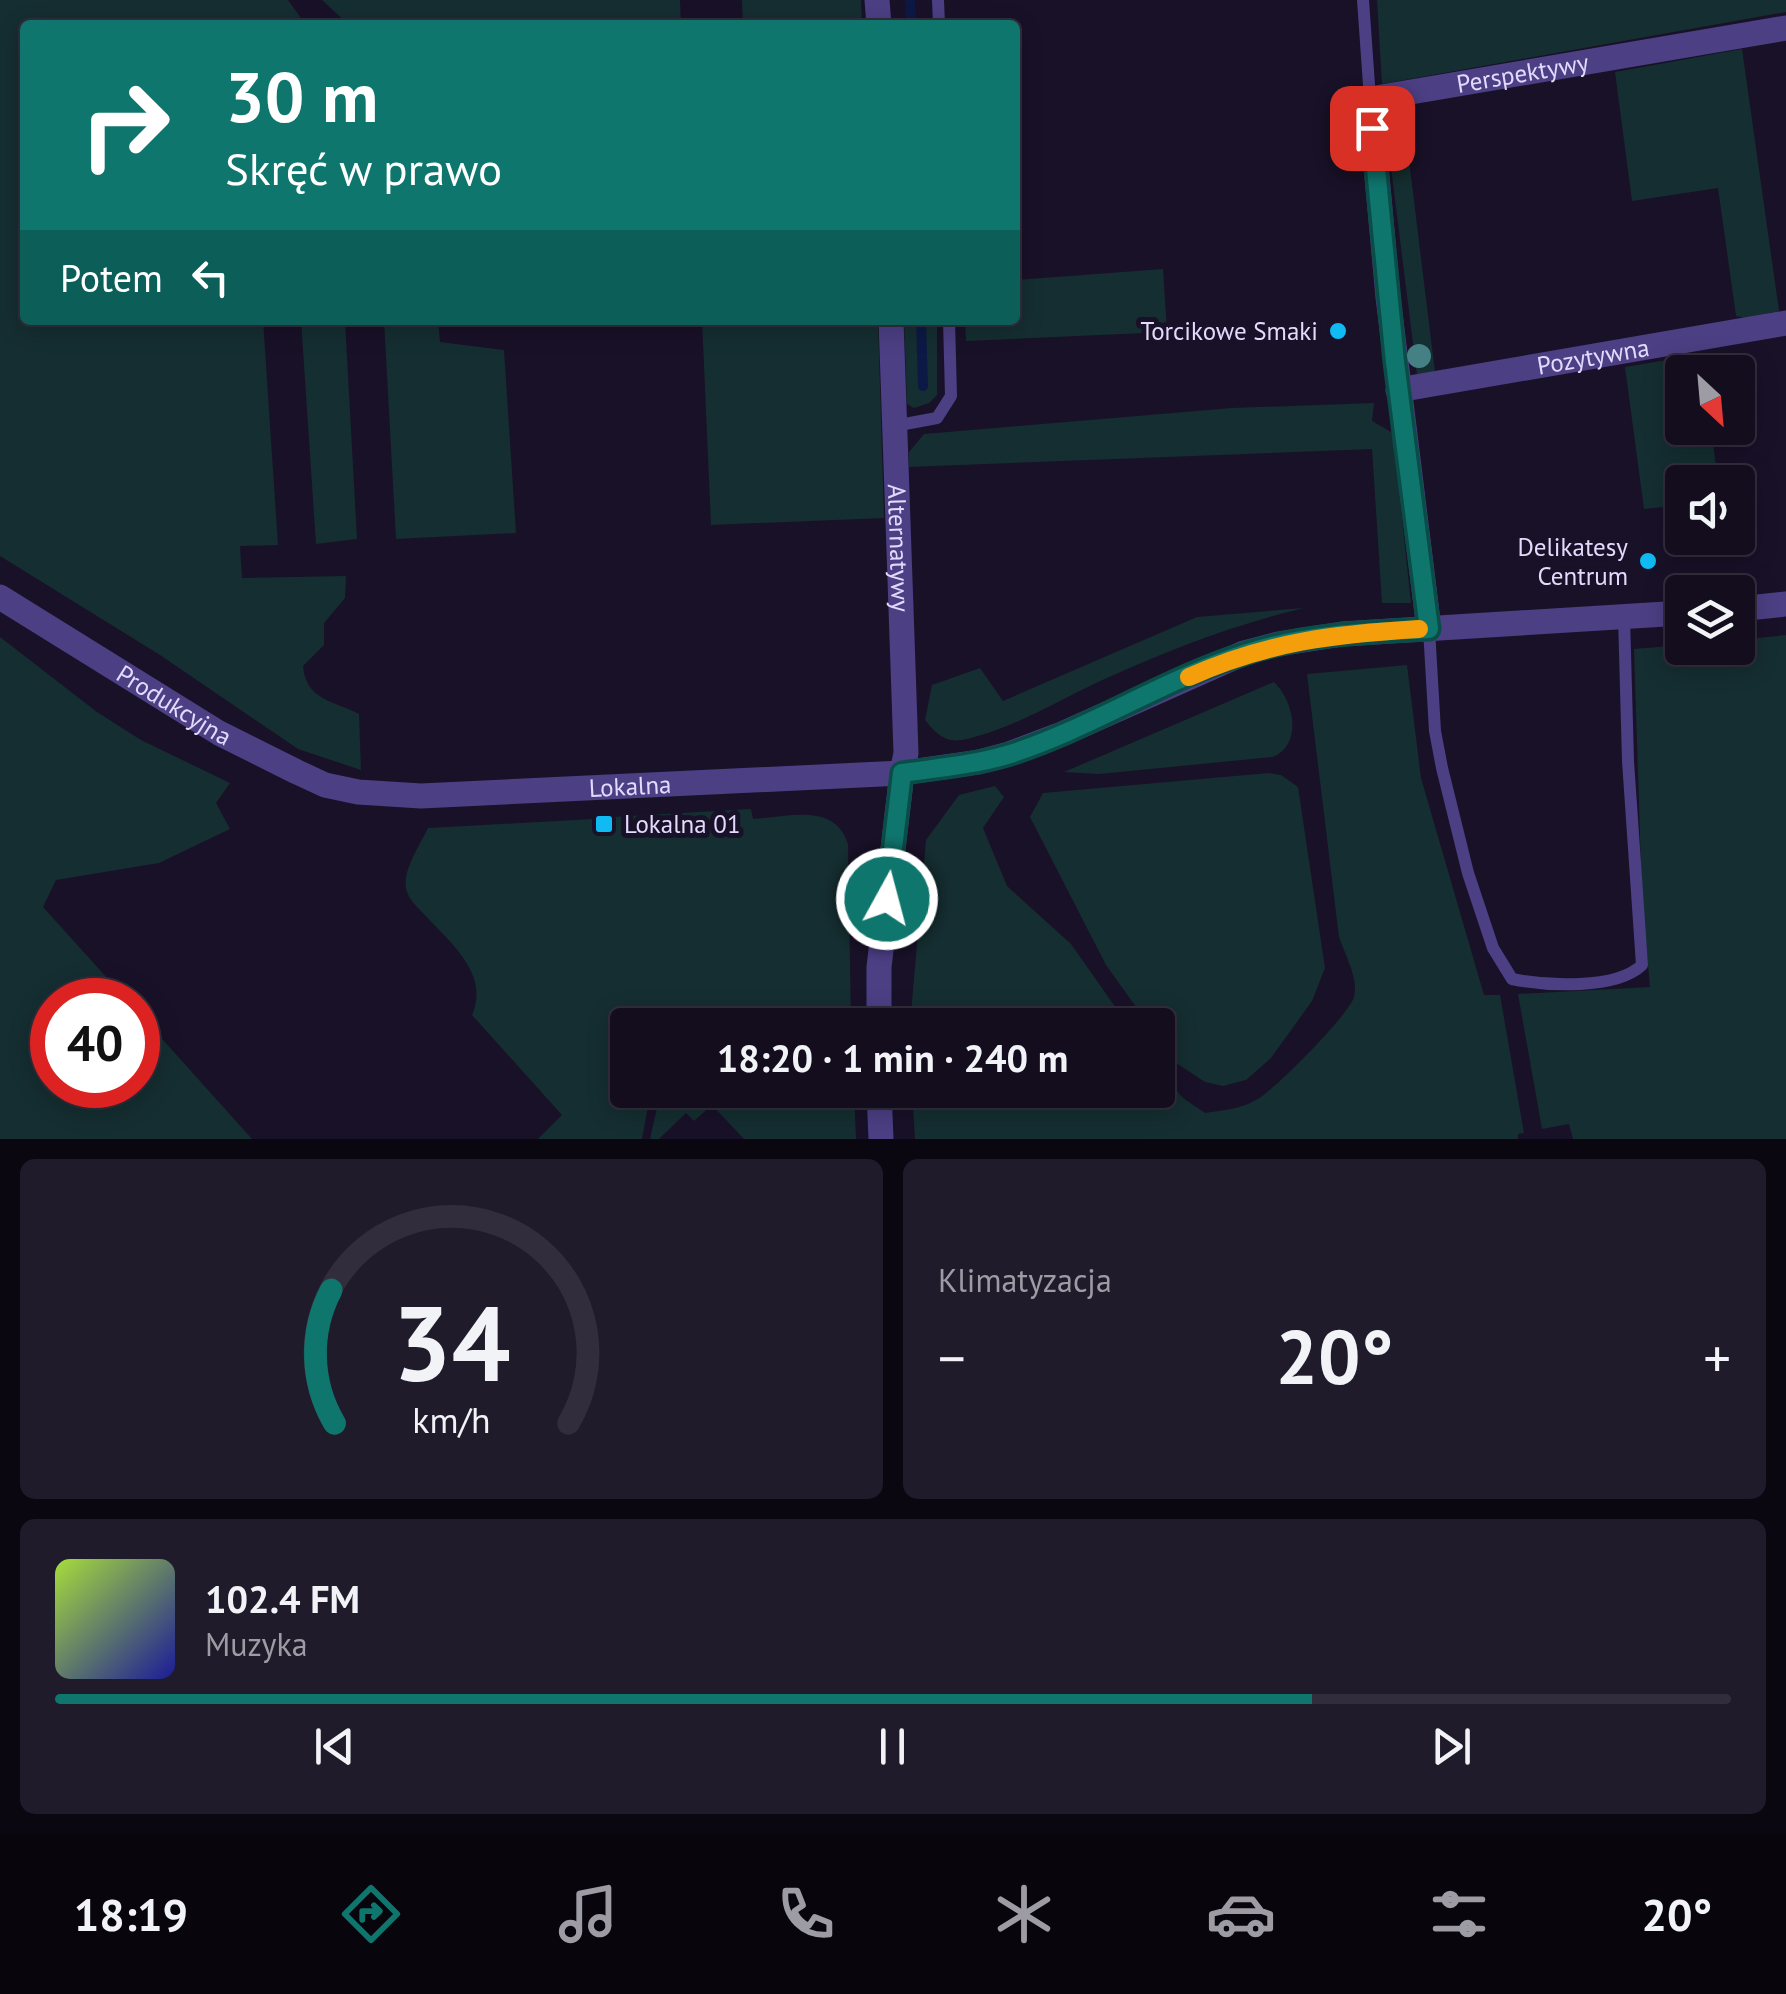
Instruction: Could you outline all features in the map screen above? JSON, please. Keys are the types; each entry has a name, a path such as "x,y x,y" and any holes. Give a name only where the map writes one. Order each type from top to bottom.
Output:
{"street":[{"name":"Perspektywy","path":"1370,99 1786,28"},
{"path":"1370,99 1398,390 1429,629"},
{"name":"Pozytywna","path":"1398,390 1786,323"},
{"name":"Alternatywy","path":"879,1008 879,967 906,753 891,325"},
{"name":"Produkcyjna","path":"0,597 220,732 325,785 358,792"},
{"path":"1755,607 1786,604"},
{"name":"Lokalna","path":"358,792 421,796 902,773 1009,754 1218,664 1278,644 1342,634 1665,614"},
{"path":"879,1108 880,1139"}],"lane":[{"path":"1363,0 1370,99"},
{"path":"894,426 929,422 944,409 951,396 948,325"},
{"path":"1429,629 1435,731 1442,768 1468,874 1492,948 1512,978 1535,984 1614,981 1642,965 1628,761 1624,618"}],"green space":[{"path":"0,0 288,0 302,20 20,20 20,325 263,325 278,545 240,546 242,578 346,576 345,598 324,623 324,645 303,666 315,692 359,714 361,770 298,749 160,655 0,556"},
{"path":"322,0 680,0 681,20 344,20"},
{"path":"742,0 861,0 862,20 743,20"},
{"path":"1377,0 1786,0 1786,12 1382,84"},
{"path":"1742,49 1779,311 1746,318 1736,316 1718,188 1632,201 1615,72"},
{"path":"1395,111 1403,111 1435,372 1417,375 1386,128"},
{"path":"1163,269 1167,332 966,341 965,325 1020,325 1020,280"},
{"path":"301,325 345,325 357,539 316,544"},
{"path":"384,325 438,325 440,342 504,350 516,533 396,539"},
{"path":"702,325 878,325 884,518 711,525"},
{"path":"904,325 937,325 937,395 929,403 914,408 907,404"},
{"path":"1665,360 1665,445 1713,445 1716,465 1665,465 1665,507 1644,509 1625,367"},
{"path":"1374,403 1372,421 1393,433 1411,603 1382,603 1372,449 909,467 909,452 924,434 1232,408"},
{"path":"1304,608 1173,650 979,736 950,740 925,720 932,685 980,668 1003,701 1197,617"},
{"path":"1786,635 1786,1139 1573,1139 1569,1124 1542,1129 1518,994 1650,987 1642,898 1634,649 1665,646 1665,665 1755,665 1755,638"},
{"path":"0,637 97,712 141,740 230,783 216,803 230,829 159,863 56,880 43,907 107,978 30,978 30,1108 160,1108 160,1037 252,1139 0,1139"},
{"path":"1407,665 1421,778 1484,995 1500,995 1524,1133 1518,1134 1518,1139 915,1139 913,1108 1175,1108 1175,1088 1205,1113 1232,1109 1267,1092 1339,1019 1355,990 1339,937 1307,674"},
{"path":"1274,682 1290,711 1292,733 1282,751 1273,757 1099,774 1064,772"},
{"path":"1269,773 1281,775 1298,787 1325,968 1312,1001 1271,1058 1246,1080 1223,1086 1205,1082 1176,1063 1175,1008 1137,1008 1106,965 1030,817 1043,793"},
{"path":"995,786 1004,797 983,828 1007,886 1071,944 1116,1008 911,1008 926,840 959,795"},
{"path":"751,809 753,819 809,815 833,822 848,844 851,1008 610,1008 610,1108 648,1108 642,1139 538,1139 562,1115 472,1015 476,986 472,972 416,906 407,892 406,881 428,828 593,819 595,828 612,827 612,817"},
{"path":"657,1108 709,1108 694,1121 686,1113 659,1139 650,1139"},
{"path":"715,1108 855,1108 856,1139 744,1139"}],"waterway":[{"path":"910,0 911,20"},
{"path":"921,325 923,386"}],"slow traffic":[{"path":"1189,677 1244,653 1278,644 1342,634 1419,629"}],"place":[{"name":"Torcikowe Smaki","path":"1338,331"},
{"name":"Delikatesy Centrum","path":"1648,561"},
{"name":"Lokalna 01","path":"604,824"}],"route":[{"path":"887,899 902,773 1009,754 1244,653 1342,634 1429,629 1395,362 1372,128"}]}
